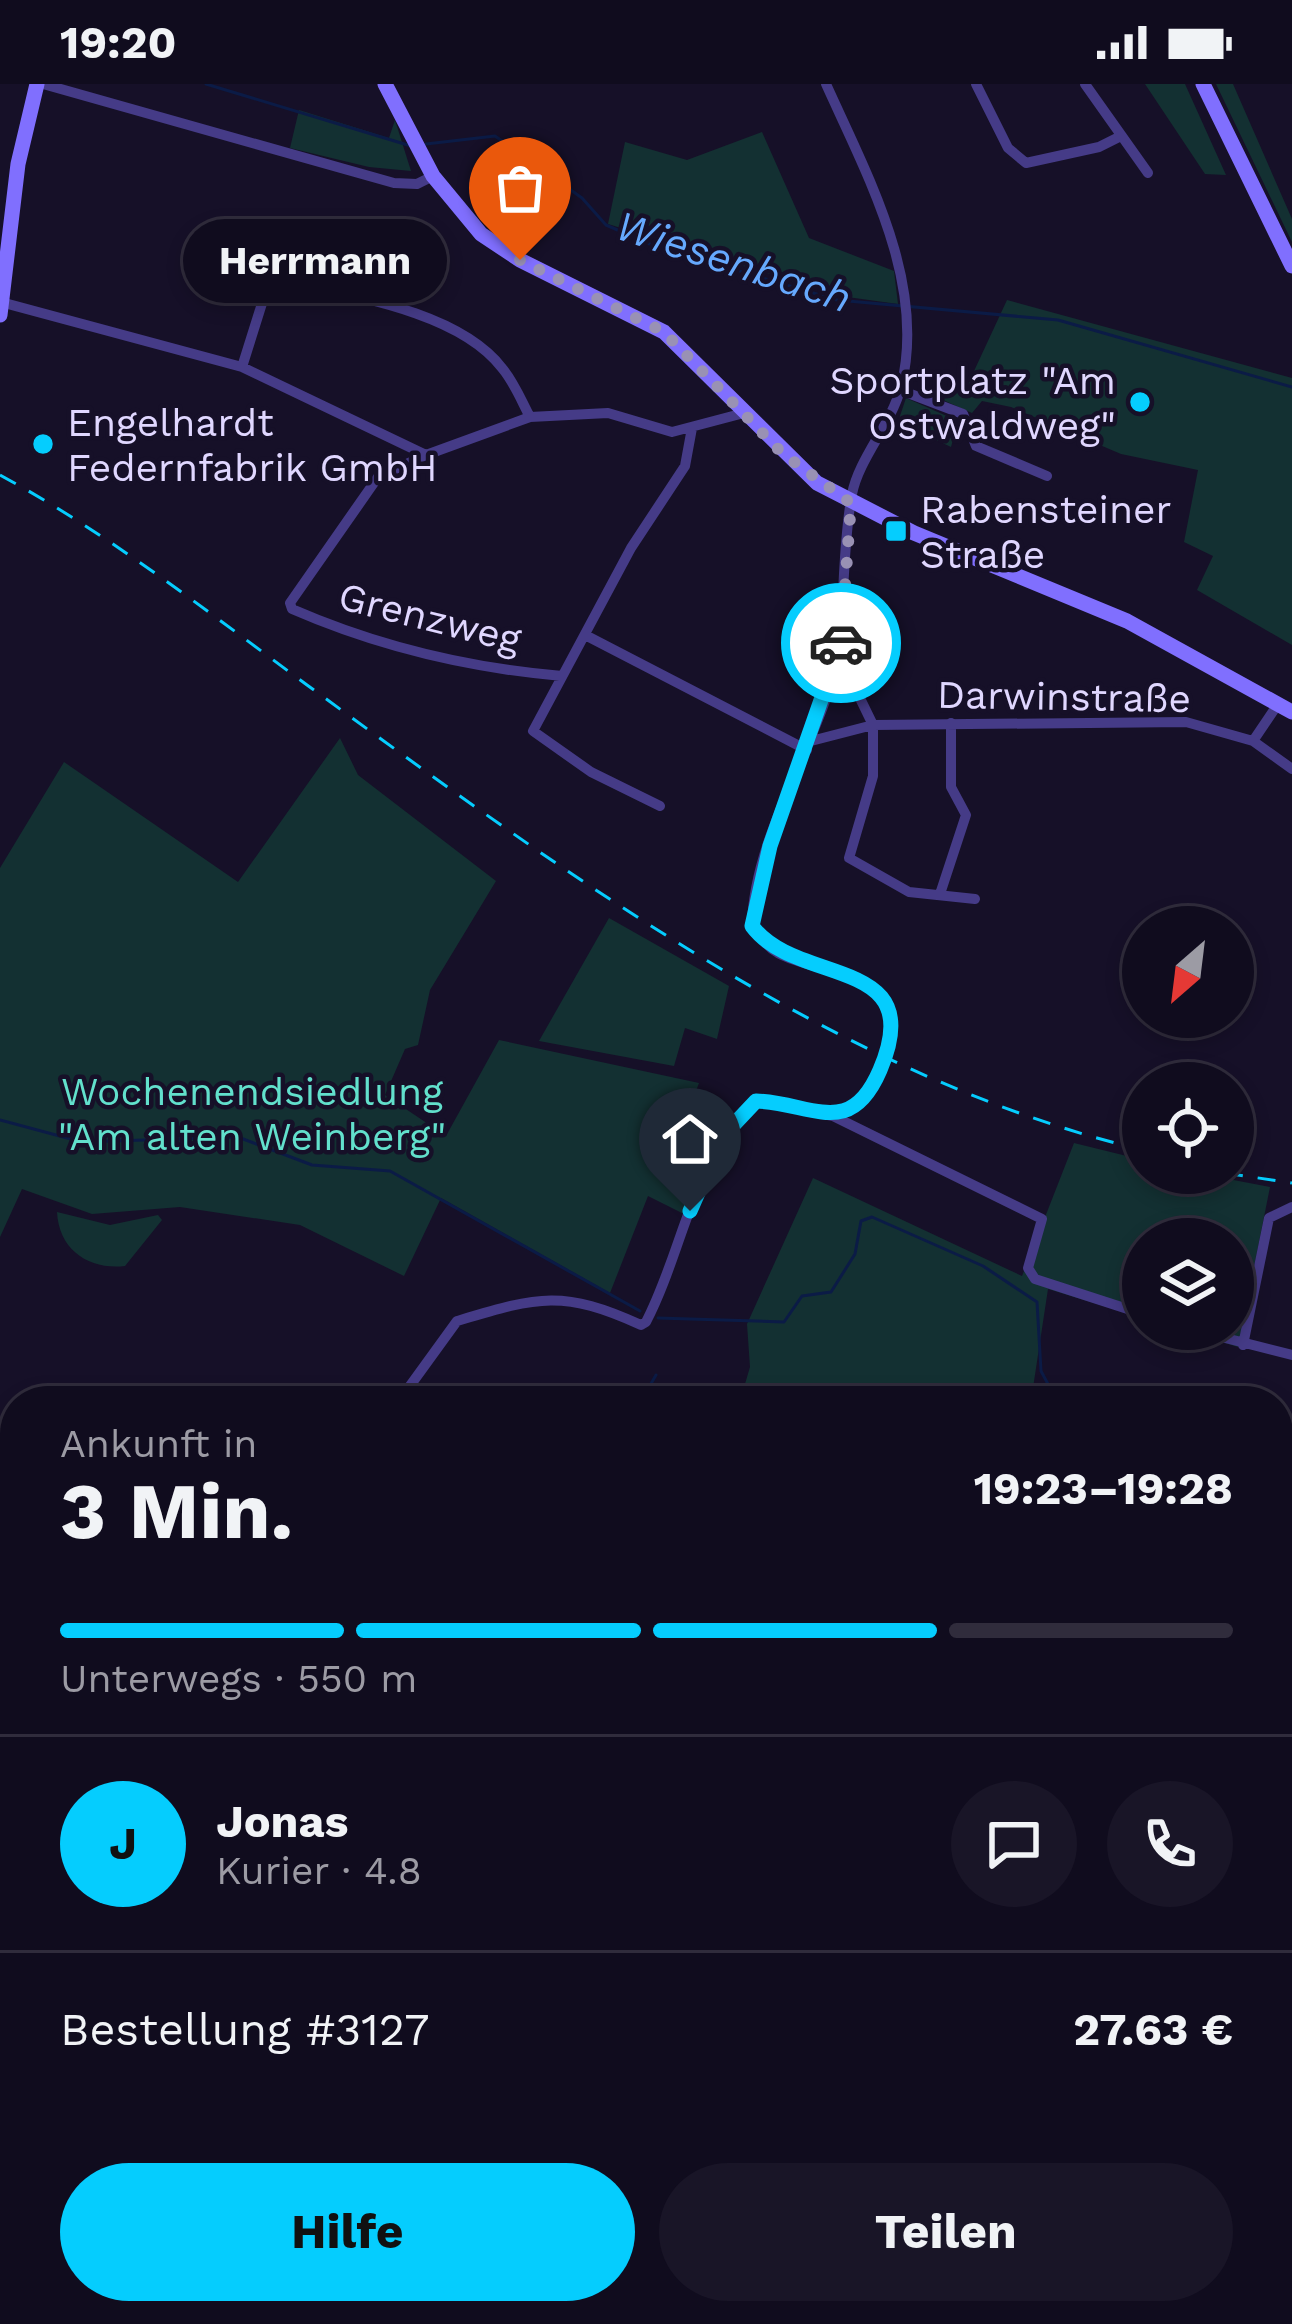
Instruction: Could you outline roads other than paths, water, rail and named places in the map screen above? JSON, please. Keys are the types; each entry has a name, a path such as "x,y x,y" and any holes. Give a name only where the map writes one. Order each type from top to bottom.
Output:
{"main road":[{"path":"1,309 18,164 40,84"},
{"path":"385,84 433,176 466,220 498,247 648,321 680,346 803,472 851,503 1077,597 1285,708"},
{"path":"1203,84 1292,266"}],"street":[{"path":"40,84 394,182 417,184 433,176"},
{"path":"826,84 899,262 910,340 900,390 853,487 840,657 770,846 752,926 779,954 844,970 888,1004 894,1028 872,1087 860,1103 833,1116"},
{"path":"976,84 1012,155 1026,163 1099,148 1121,136"},
{"path":"1085,84 1148,173"},
{"path":"242,367 269,278 362,297 452,332 500,364 530,417"},
{"path":"1,309 242,367 426,455 530,417 608,413 672,431 744,413"},
{"path":"900,390 963,413 976,446 1047,476"},
{"name":"Grenzweg","path":"660,806 591,772 533,731 631,548 685,466 692,428"},
{"name":"Grenzweg","path":"426,455 378,477 290,603 292,609 391,646 562,676"},
{"path":"587,636 809,746"},
{"path":"840,657 873,725 873,776 849,858 908,892 976,899"},
{"path":"1253,741 1285,708"},
{"name":"Darwinstraße","path":"809,746 873,725 1186,722 1253,741 1292,769"},
{"path":"940,894 966,815 951,787 951,723"},
{"path":"747,1087 756,1101 833,1116 1042,1219 1028,1268 1035,1279 1122,1307"},
{"path":"410,1386 457,1321 548,1298 573,1298 640,1325 653,1309 714,1151 733,1121 756,1101"},
{"path":"1254,1292 1269,1218 1292,1207"},
{"path":"1254,1348 1292,1355"}],"waterway":[{"name":"Wiesenbach","path":"206,84 411,146"},
{"name":"Wiesenbach","path":"426,144 495,136 582,198 606,225 652,245 837,300 1058,320 1292,387"},
{"path":"0,1120 82,1142 238,1137 312,1165 390,1171 640,1311"},
{"path":"658,1318 784,1322 802,1296 831,1292 855,1254 861,1221 872,1217 983,1266 1037,1302 1041,1371 1049,1386"},
{"path":"650,1386 656,1375"}],"railway":[{"path":"0,475 119,548 500,825 704,959 918,1072 1029,1117 1122,1144"},
{"path":"1254,1177 1292,1183"}],"place":[{"name":"Herrmann","path":"520,260"},
{"name":"Sportplatz \"Am Ostwaldweg\"","path":"1140,402"},
{"name":"Engelhardt Federnfabrik GmbH","path":"43,444"},
{"name":"Rabensteiner Straße","path":"896,531"}],"park label":[{"name":"Wochenendsiedlung \"Am alten Weinberg\"","path":"252,1114"}]}
